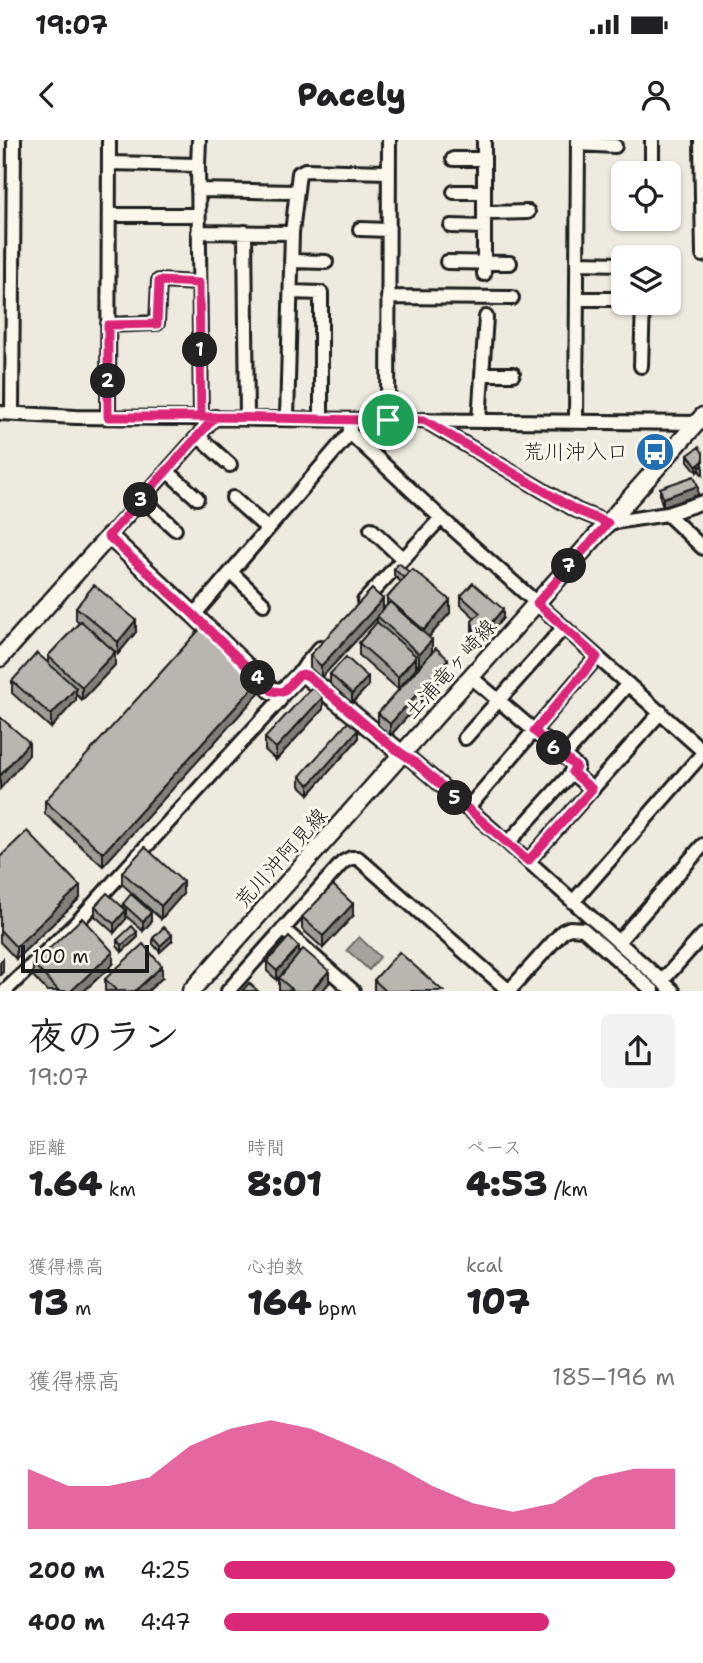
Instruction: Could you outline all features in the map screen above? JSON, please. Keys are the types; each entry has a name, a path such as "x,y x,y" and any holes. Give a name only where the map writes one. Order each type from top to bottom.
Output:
{"main road":[{"name":"土浦竜ヶ崎線","path":"402,754 701,420"},
{"path":"0,658 108,536 272,691 286,690 299,675 308,676 402,754"},
{"name":"荒川沖阿見線","path":"191,991 402,754"}],"street":[{"path":"14,140 13,274 6,413 321,419 350,426 388,420 701,420"},
{"path":"199,140 201,417"},
{"path":"388,420 389,140"},
{"path":"484,140 484,268"},
{"path":"652,140 652,161"},
{"path":"701,140 703,255"},
{"path":"108,417 109,141"},
{"path":"576,421 579,142 615,146"},
{"path":"453,159 484,159"},
{"path":"109,163 198,165"},
{"path":"287,418 292,233 299,173 305,170 388,172"},
{"path":"198,190 297,192"},
{"path":"454,192 484,192"},
{"path":"484,213 528,212"},
{"path":"109,215 198,215"},
{"path":"451,226 484,227"},
{"path":"360,229 388,230"},
{"path":"198,232 292,233"},
{"path":"245,232 247,418"},
{"path":"291,261 326,261"},
{"path":"447,262 484,268 510,263"},
{"path":"578,262 611,263"},
{"path":"0,269 13,274"},
{"path":"108,325 157,324 159,281 199,283"},
{"path":"290,292 321,293 321,419"},
{"path":"388,297 512,298"},
{"path":"577,299 611,299"},
{"path":"641,366 643,315"},
{"path":"479,420 486,317"},
{"path":"482,374 513,374"},
{"path":"108,536 215,417"},
{"path":"424,420 576,510 608,523 667,514 703,502"},
{"path":"350,426 441,518 703,752 573,902"},
{"path":"194,615 350,426"},
{"path":"198,436 230,465"},
{"path":"167,471 197,498"},
{"path":"142,498 176,529"},
{"path":"233,498 268,528"},
{"path":"667,514 703,548"},
{"path":"359,607 441,518"},
{"path":"371,529 403,559"},
{"path":"231,572 264,604"},
{"path":"465,738 564,627"},
{"path":"299,675 332,635"},
{"path":"467,808 597,657"},
{"path":"471,677 576,767 508,843"},
{"path":"564,756 628,684"},
{"path":"5,991 79,920 280,700 280,692"},
{"path":"528,861 661,712"},
{"path":"402,754 508,843 618,942 657,986"},
{"path":"572,772 592,789"},
{"path":"618,942 703,845"},
{"path":"228,991 343,862 358,858 509,991 563,931 577,928 583,929 657,986 673,991"},
{"path":"283,929 353,991"},
{"path":"657,986 703,935"}],"shaded area":[{"path":"359,937 380,957 369,970 347,950"}],"building":[{"path":"699,447 703,453 703,461 697,466 688,455"},
{"path":"694,476 698,486 663,498 660,488"},
{"path":"399,563 409,572 404,578 394,569"},
{"path":"412,569 450,600 424,630 387,598"},
{"path":"473,583 503,609 480,636 474,631 472,621 480,613 461,596"},
{"path":"94,585 136,620 118,642 76,607"},
{"path":"372,589 383,599 321,666 310,655"},
{"path":"390,602 432,640 419,654 377,616"},
{"path":"81,621 115,652 82,687 48,656"},
{"path":"377,622 416,656 398,677 359,643"},
{"path":"201,628 259,681 103,853 45,801"},
{"path":"436,648 448,659 390,724 378,713"},
{"path":"37,653 76,688 51,715 12,681"},
{"path":"346,657 368,677 352,694 330,674"},
{"path":"312,687 323,697 276,748 265,738"},
{"path":"0,717 29,742 0,776"},
{"path":"348,722 358,730 309,785 300,776"},
{"path":"27,831 80,886 16,947 0,930 0,857"},
{"path":"145,847 183,882 161,906 122,872"},
{"path":"333,885 353,904 323,936 302,917"},
{"path":"107,893 126,910 114,924 95,906"},
{"path":"131,894 151,912 143,922 123,904"},
{"path":"82,918 113,952 71,991 59,991 33,964"},
{"path":"132,926 137,932 122,945 117,940"},
{"path":"164,927 172,935 160,946 153,938"},
{"path":"289,937 299,947 277,971 267,962"},
{"path":"143,944 162,966 135,991 117,991 105,979"},
{"path":"303,949 329,971 311,991 294,991 279,978"},
{"path":"399,952 443,991 386,991 374,980"},
{"path":"249,983 258,991 242,991"}],"place":[{"name":"荒川沖入口","path":"655,452"}],"route":[{"path":"388,420 350,420 287,418 215,417 201,417 199,283 159,281 157,324 108,325 108,417 165,417 215,417 108,536 272,691 283,692 299,675 308,676 391,746 413,761 528,861 592,789 572,772 576,767 534,731 597,657 537,603 608,523 576,510 424,420 388,420"}]}
